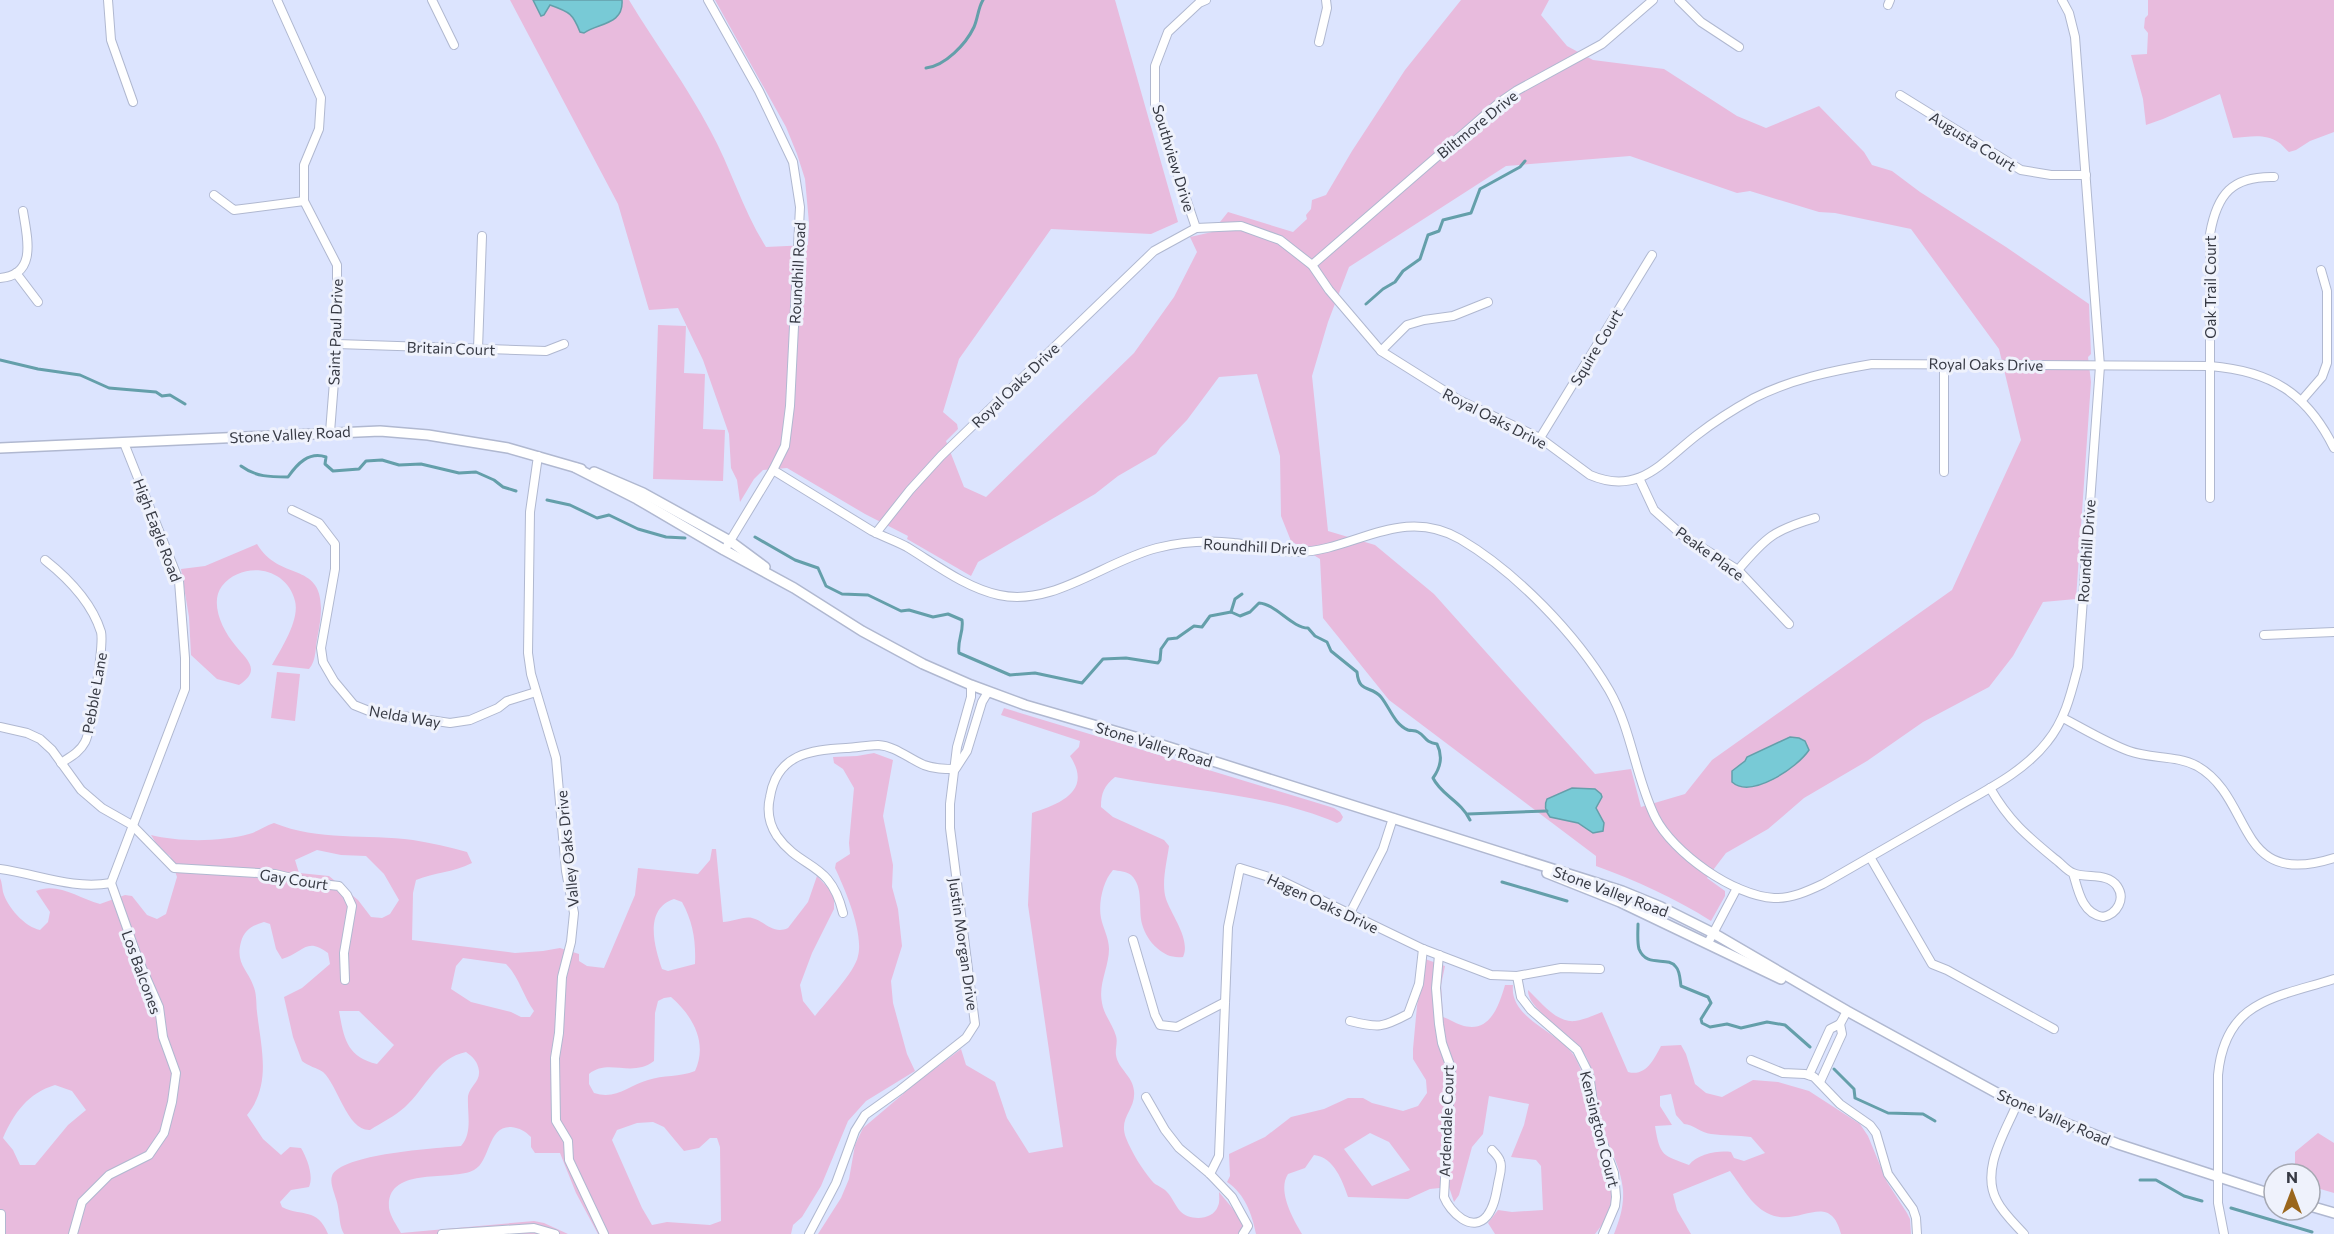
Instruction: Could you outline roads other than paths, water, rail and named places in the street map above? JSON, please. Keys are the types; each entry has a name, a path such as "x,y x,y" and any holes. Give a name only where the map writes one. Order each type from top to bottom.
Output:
{"street":[{"path":"108,0 111,40 133,102"},
{"name":"Saint Paul Drive","path":"277,0 321,98 319,129 304,165 304,201 337,265 337,344 330,432"},
{"path":"432,0 454,45"},
{"name":"Roundhill Road","path":"708,0 759,91 795,170 800,207 790,406 785,446 724,550"},
{"name":"Southview Drive","path":"1196,228 1155,107 1155,66 1168,32 1199,3 1206,0"},
{"path":"1319,42 1327,8 1326,0"},
{"name":"Biltmore Drive","path":"1312,265 1500,102 1602,44 1653,0"},
{"path":"1679,0 1701,22 1739,47"},
{"name":"Roundhill Drive","path":"773,470 876,533 896,540 983,590 1014,597 1035,596 1051,592 1128,557 1184,543 1232,543 1300,552 1326,548 1376,531 1397,527 1429,528 1454,536 1477,549 1530,594 1560,623 1584,652 1610,691 1621,715 1633,744 1645,790 1656,820 1687,856 1737,888 1759,896 1786,897 1806,892 1990,788 2024,765 2039,752 2063,718 2078,667 2100,366 2075,37 2069,13 2062,0"},
{"name":"Augusta Court","path":"1900,95 2021,170 2051,175 2086,175"},
{"name":"Oak Trail Court","path":"2210,498 2210,234 2213,218 2228,191 2239,183 2250,178 2274,177"},
{"path":"214,195 234,210 304,201"},
{"path":"0,278 11,277 24,267 28,249 23,211"},
{"name":"Royal Oaks Drive","path":"876,533 941,456 1154,250 1196,228 1241,226 1280,240 1312,265 1329,290 1381,351 1459,400 1540,438 1590,475 1599,479 1626,482 1649,474 1723,415 1784,384 1830,371 1872,364 2235,368 2265,376 2302,400 2317,418 2334,448"},
{"path":"478,349 482,236"},
{"name":"Squire Court","path":"1540,438 1652,255"},
{"path":"2302,400 2322,377 2327,363 2327,291 2321,270"},
{"path":"16,273 38,302"},
{"path":"1381,351 1407,325 1452,316 1488,302"},
{"name":"Britain Court","path":"337,344 546,351 564,344"},
{"path":"1944,364 1944,472"},
{"name":"Stone Valley Road","path":"0,448 380,431 428,435 508,448 598,474 643,493 730,541 794,588"},
{"name":"High Eagle Road","path":"111,883 185,689 179,581 124,443"},
{"name":"Valley Oaks Drive","path":"538,456 530,512 528,653 536,692 556,758 566,871 574,913 571,942 562,977 560,1033 555,1058 556,1121 568,1141 568,1160 604,1234"},
{"name":"Stone Valley Road","path":"576,468 638,499 794,588 862,631 923,664 971,685 1025,705 1159,744 1622,891 1661,907 1713,933 1847,1011 2017,1104 2118,1144 2262,1191"},
{"name":"Peake Place","path":"1639,478 1654,510 1682,535 1738,570 1789,624"},
{"name":"Nelda Way","path":"292,510 319,523 335,544 335,569 321,648 323,662 334,681 354,705 369,711 450,723 470,720 498,708 507,701 536,692"},
{"path":"1738,570 1762,542 1787,526 1815,518"},
{"name":"Pebble Lane","path":"45,560 67,577 86,603 92,612 102,639 88,736 79,751 61,763"},
{"path":"2264,635 2334,632"},
{"name":"Justin Morgan Drive","path":"809,1234 836,1183 855,1131 865,1115 966,1038 975,1024 951,838 950,804 957,747 971,697 971,685"},
{"path":"843,913 839,895 831,882 820,871 785,846 775,833 770,822 768,807 771,788 777,776 797,755 821,750 878,745 892,747 925,765 939,769 955,769 967,751 981,702 988,692"},
{"path":"2063,718 2130,751 2174,758 2201,769 2220,788 2260,851 2277,861 2304,866 2334,858"},
{"name":"Gay Court","path":"0,727 27,733 39,739 52,750 81,790 102,808 132,825 174,868 275,874 312,883 339,886 347,895 352,906 344,953 345,980"},
{"path":"1990,788 2011,820 2073,873 2082,899 2090,911 2103,917 2116,911 2121,896 2113,882 2104,878 2073,873"},
{"path":"1349,915 1383,849 1393,818"},
{"path":"1870,857 1932,964 2054,1029"},
{"name":"Stone Valley Road","path":"1530,862 1545,873 1620,902 1847,1011"},
{"name":"Hagen Oaks Drive","path":"1210,1174 1219,1156 1228,927 1240,868 1282,881 1423,949 1491,975 1517,976 1561,968 1600,969"},
{"path":"0,869 57,882 93,886 111,883"},
{"name":"Los Balcones","path":"73,1234 82,1202 109,1175 149,1155 164,1133 176,1073 163,1037 159,1007 138,959 111,883"},
{"path":"1708,943 1737,888"},
{"path":"1133,940 1160,1025 1177,1027 1225,1002"},
{"path":"1350,1021 1376,1027 1390,1024 1408,1014 1419,984 1423,949"},
{"name":"Ardendale Court","path":"1439,955 1436,988 1439,1024 1442,1043 1451,1068 1444,1197 1449,1208 1458,1217 1479,1222 1491,1210 1501,1167 1500,1160 1492,1150"},
{"name":"Kensington Court","path":"1517,976 1521,997 1526,1004 1577,1050 1588,1074 1596,1124 1614,1173 1616,1206 1603,1234"},
{"path":"2224,1234 2220,1220 2218,1178 2220,1058 2232,1028 2242,1016 2259,1003 2334,979"},
{"path":"1814,1078 1830,1029 1840,1024 1847,1011"},
{"path":"1814,1078 1842,1034 1840,1024"},
{"path":"1751,1060 1783,1073 1814,1078 1832,1098 1863,1119 1876,1133 1888,1174 1913,1209 1917,1234"},
{"path":"1146,1096 1165,1130 1179,1148 1210,1174 1232,1197 1249,1230 1243,1234"},
{"path":"2017,1104 1994,1157 1991,1180 1998,1205 2024,1234"},
{"path":"1,1214 1,1234"},
{"path":"442,1234 534,1227 555,1234"}],"waterway":[{"path":"926,68 947,59 966,40 974,27 983,0"},
{"path":"1366,304 1420,259 1428,235 1439,231 1443,220 1471,213 1480,189 1520,167 1525,161"},
{"path":"0,360 38,369 80,375 109,388 156,392 162,396 170,395 185,404"},
{"path":"241,466 258,474 288,477 299,463 314,456 326,457 325,464 333,471 359,469 366,461 382,460 399,465 421,464 459,473 476,472 503,487 516,491"},
{"path":"547,500 570,505 597,518 609,515 638,529 666,537 685,538"},
{"path":"755,537 795,560 818,568 826,586 842,594 868,595 901,611 909,610 933,617 948,614 962,620 959,653 1010,675 1035,673 1082,683 1103,659 1126,658 1158,663 1161,649 1168,639 1177,638 1194,626 1202,627 1210,616 1231,612 1240,616 1250,612 1259,603 1265,604 1296,624 1308,628 1315,636 1327,642 1331,651 1357,672 1360,684 1381,697 1399,724 1437,744 1440,761 1433,778 1441,789 1462,808 1470,820"},
{"path":"1231,612 1235,599 1242,594"},
{"path":"1468,814 1547,811"},
{"path":"1502,882 1567,901"},
{"path":"1638,924 1638,946 1643,955 1647,959 1672,964 1678,971 1681,986 1708,997 1711,1003 1701,1019 1702,1023 1710,1027 1727,1024 1741,1028 1767,1022 1785,1025 1810,1047"},
{"path":"1834,1069 1854,1089 1855,1098 1888,1113 1923,1114 1935,1121"},
{"path":"2140,1180 2156,1180 2184,1196 2202,1201"},
{"path":"2231,1208 2312,1232"}]}
